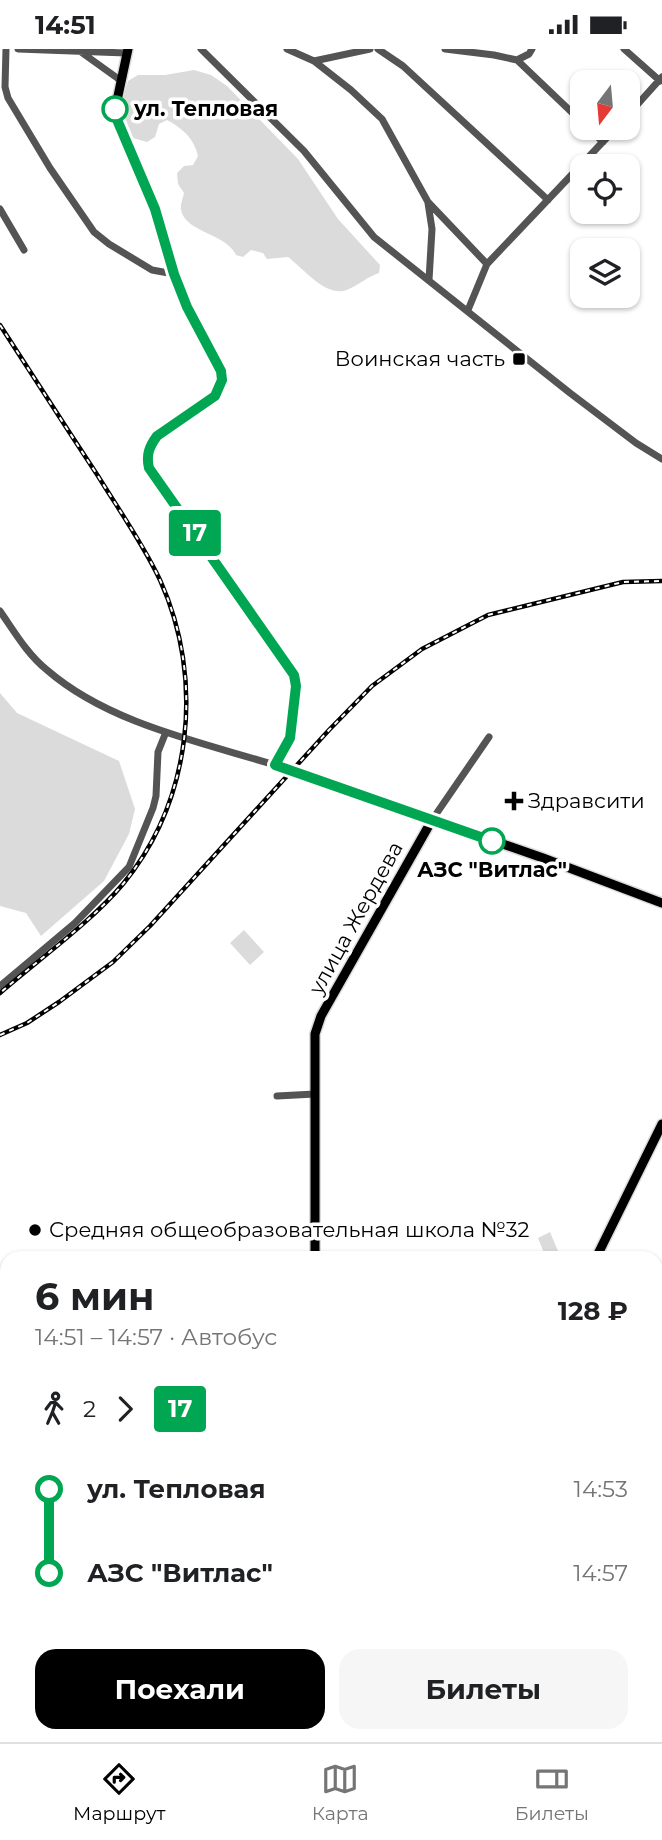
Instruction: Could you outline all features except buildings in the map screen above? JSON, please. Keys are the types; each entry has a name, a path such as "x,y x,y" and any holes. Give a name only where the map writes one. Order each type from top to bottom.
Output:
{"main road":[{"path":"127,51 115,110 118,122 155,209 174,274 187,307 219,364 222,380 215,396 157,436 150,445 147,461 149,468 294,675 296,686 290,738 275,765 662,903"},
{"name":"улица Жердева","path":"315,1251 316,1034 321,1016 432,820"},
{"path":"599,1251 662,1124"}],"street":[{"path":"6,49 5,87 8,99 50,168 94,232 152,270 174,274"},
{"path":"18,49 127,51"},
{"path":"201,49 304,151 374,237 570,393 636,443 662,459"},
{"path":"287,49 314,61 360,97 382,119 428,202 487,264"},
{"path":"314,61 323,53 370,49"},
{"path":"378,49 403,66 548,200"},
{"path":"445,49 473,50 517,60 570,111"},
{"path":"624,49 661,79 640,102"},
{"path":"517,60 530,51"},
{"path":"81,52 120,81"},
{"path":"468,310 487,264 603,142"},
{"path":"428,202 432,229 429,280"},
{"path":"0,209 24,250"},
{"path":"0,611 26,649 46,670 128,719 275,765"},
{"path":"0,986 75,923 129,867 153,808 158,752 166,732"},
{"name":"улица Жердева","path":"432,820 489,737"},
{"path":"276,1096 315,1094"}],"shaded area":[{"path":"194,70 211,75 227,86 298,159 338,219 380,265 379,273 349,289 333,290 317,282 288,257 267,259 263,253 251,250 243,257 236,255 224,242 198,229 184,218 181,208 184,193 178,184 177,173 184,166 193,165 198,156 194,144 182,130 167,120 159,124 155,137 147,142 133,138 124,122 121,104 128,81 138,75 165,75"},
{"path":"0,693 17,713 119,761 135,809 129,834 104,881 41,936 26,913 0,906"},
{"path":"244,930 264,952 250,965 230,943"},
{"path":"550,1232 558,1251 543,1251 538,1238"}],"railway":[{"path":"0,325 122,514 160,580 174,618 183,657 186,698 184,738 177,777 164,815 146,851 123,884 96,912 0,993"},
{"path":"0,1035 27,1023 113,962 150,926 372,686 422,649 488,615 623,582 662,581"}],"bus line":[{"name":"17","path":"115,109 155,209 174,274 187,307 219,364 222,380 215,396 157,436 150,445 147,461 149,468 294,675 296,686 290,738 275,765 492,841"}],"place":[{"name":"ул. Тепловая","path":"115,109"},
{"name":"Воинская часть","path":"519,359"},
{"name":"Здравсити","path":"514,801"},
{"name":"АЗС \"Витлас\"","path":"492,841"},
{"name":"Средняя общеобразовательная школа №32","path":"35,1230"}]}
